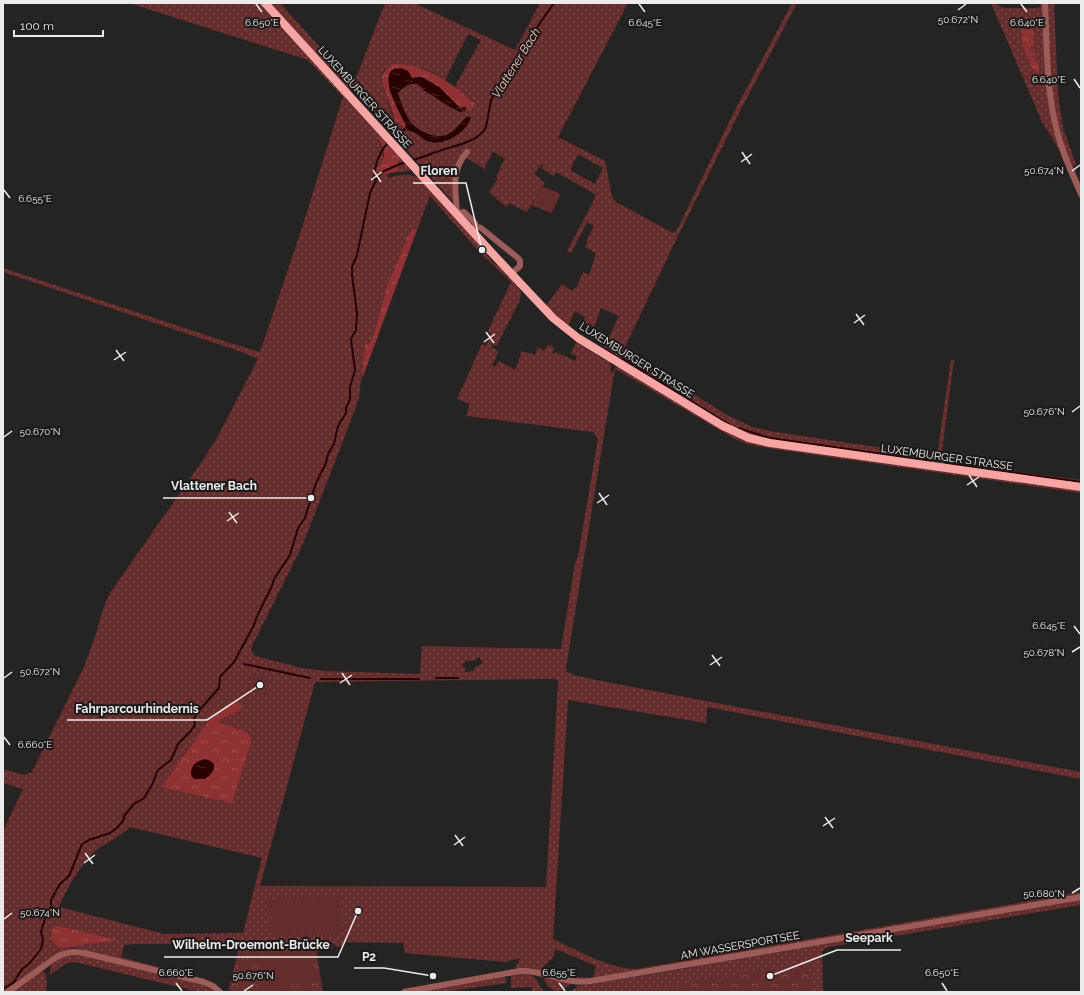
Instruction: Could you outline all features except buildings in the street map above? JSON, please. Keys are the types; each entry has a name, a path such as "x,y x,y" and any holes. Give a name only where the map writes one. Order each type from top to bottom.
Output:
{"main road":[{"name":"LUXEMBURGER STRASSE","path":"265,3 457,214 474,230 511,274 542,307 578,338 723,426 749,438 794,447 1081,487"}],"street":[{"path":"1045,3 1050,88 1054,119 1064,155 1081,194"},
{"path":"457,214 455,190 456,169 460,160 467,152"},
{"path":"474,230 478,227 481,228 518,258 520,261 520,266 511,274"},
{"name":"AM WASSERSPORTSEE","path":"404,992 525,971 576,982 591,981 1081,896"},
{"path":"8,992 66,952 80,952 204,982 213,986 220,992"}],"green space":[{"path":"129,3 262,3 345,96 346,101 348,100 392,149 381,138 379,140 383,156 383,159 379,165 381,175 397,171 397,164 400,158 409,168 411,168 409,171 390,173 387,176 389,178 410,175 422,180 482,246 481,247 493,263 507,273 506,275 510,277 519,287 521,292 520,300 497,345 492,344 491,347 498,351 498,353 492,366 495,367 499,361 515,370 522,351 535,355 538,347 544,351 547,346 550,345 554,348 552,353 554,354 556,352 575,361 577,356 571,354 576,342 609,361 611,366 610,371 613,372 618,366 731,434 1081,490 1081,493 747,444 733,438 616,369 566,671 573,675 601,681 1081,772 1081,779 707,707 706,723 568,700 553,939 583,954 614,966 636,969 1081,892 1081,894 591,979 577,979 515,968 520,958 505,962 405,953 403,943 345,942 344,945 336,947 330,942 333,948 326,950 325,945 319,945 319,952 316,952 315,943 136,944 124,945 121,957 165,969 164,970 76,948 60,952 53,956 3,992 3,831 23,789 3,783 3,769 24,775 32,772 84,667 103,609 110,593 217,438 258,359 242,352 3,272 3,268 260,352 300,234 343,97 308,60","holes":["430,196 481,254 511,282 488,331 491,333 486,346 482,344 457,399 470,404 466,416 593,432 598,439 561,649 422,646 420,674 325,671 302,668 255,656 251,650 252,646 303,544 359,398 365,345 369,344 373,337 388,283 410,232 413,229 417,230","479,657 483,663 474,668 474,671 465,672 465,667 462,666 465,661 473,661","541,679 554,679 558,681 546,887 260,886 315,682","239,702 239,711 220,720 163,787 210,719 232,703","130,827 262,858 243,933 164,934 59,907 66,891 81,867 93,853","55,925 115,940 62,948 51,940 52,929","556,949 596,966 593,978 571,977 541,969 554,956"]},
{"path":"269,3 280,3 352,83 358,73 385,3 414,3 515,50 540,3 628,3 558,137 605,161 612,197 616,202 673,233 677,230 733,114 792,3 797,3 738,115 623,351 729,416 753,427 769,431 937,456 951,360 954,360 941,458 943,461 947,463 1081,480 1081,484 944,465 941,462 940,454 938,454 936,460 930,463 772,441 745,434 718,420 620,360 619,356 612,356 603,350 619,316 601,308 594,328 583,322 585,317 575,311 568,326 546,306 562,284 572,291 577,286 583,272 589,275 596,253 585,247 588,242 586,241 594,226 587,222 571,253 567,251 592,204 595,194 556,172 554,176 541,168 543,166 542,164 534,174 545,183 527,212 509,203 506,207 489,192 498,178 496,176 505,159 494,152 491,153 491,156 485,166 486,170 465,157 458,170 458,202 456,193 456,177 458,167 462,160 470,151 468,149 458,160 455,168 453,184 456,205 354,91 358,83 356,83 349,91","holes":["468,34 481,40 454,88 476,103 474,107 460,112 417,84 407,86 398,93 404,110 412,124 419,130 428,134 438,136 449,134 453,132 464,119 467,117 470,118 467,125 455,136 441,142 431,142 404,128 394,119 382,83 383,72 390,66 401,65 430,71 445,80","578,154 603,168 595,184 570,170"]},
{"path":"991,3 1004,8 1037,8 1040,7 1041,3 1043,3 1048,89 1062,153 1081,202 1060,151 1042,122"},
{"path":"1047,3 1054,3 1058,94 1063,128 1076,165 1073,166 1081,184 1081,188 1064,149 1058,126 1052,91"},
{"path":"1032,29 1033,31 1034,46 1029,48 1038,57 1031,56 1039,64 1039,73 1035,72 1030,65 1031,61 1026,55 1024,48 1021,32"},
{"path":"392,64 418,67 428,71 456,88 476,104 466,110 466,107 460,108 439,87 422,77 412,78 410,76 389,88 406,125 405,129 395,120 382,82 382,75"},
{"path":"381,138 400,158 397,164 399,168 397,171 381,175 378,173 377,168 384,157 383,148 379,139"},
{"path":"544,187 559,193 560,195 552,212 550,213 532,205"},
{"path":"413,229 417,230 362,379 365,345 369,344 373,337 388,283 410,232"},
{"path":"254,675 270,679 265,695 249,691"},
{"path":"239,702 242,707 239,711 220,720 219,723 244,731 249,735 251,742 232,803 162,787 210,719 232,703"},
{"path":"341,897 342,933 270,935 269,899"},
{"path":"1081,899 1081,905 829,947 824,949 822,952 823,992 713,992 713,979 635,992 570,992 578,986 683,969 815,942"},
{"path":"55,925 117,940 62,948 51,940 52,929"},
{"path":"315,943 323,992 228,992 240,944"},
{"path":"311,948 316,981 267,989 262,956"},
{"path":"72,953 202,984 216,992 199,992 75,962 67,963 50,975 51,965 58,959"},
{"path":"802,963 806,964 810,971 811,992 635,992"},
{"path":"42,970 46,975 46,992 13,992"},
{"path":"521,974 531,975 536,978 544,992 532,992 532,987 511,988 511,976"},
{"path":"505,977 507,983 443,992 419,992"},
{"path":"543,977 570,983 570,985 562,990 555,991 547,986"}],"water":[{"path":"401,68 408,71 412,78 421,77 439,87 460,108 466,107 466,110 460,112 417,84 409,85 404,87 398,93 404,110 412,124 419,130 428,134 442,136 453,132 464,119 471,117 465,128 460,133 449,140 442,142 430,142 405,129 406,125 392,96 388,80 390,73 394,69"},
{"path":"205,759 210,760 213,763 213,771 205,779 194,779 191,775 193,766 199,761"}],"waterway":[{"name":"Vlattener Bach","path":"412,160 473,140 482,132 486,127 491,100 494,94 554,3"},
{"path":"397,135 405,129"},
{"path":"376,181 375,167 387,144"},
{"name":"Vlattener Bach","path":"3,989 14,982 22,969 29,964 41,949 43,940 41,932 46,915 51,907 51,900 60,884 69,876 82,844 110,833 117,828 123,821 124,816 134,804 144,798 152,785 158,770 171,760 178,744 195,725 194,719 196,714 219,688 220,677 234,662 253,627 274,579 290,555 298,528 305,518 316,483 326,463 328,454 334,444 338,426 346,413 346,408 350,399 350,387 355,370 351,340 356,330 357,313 352,267 357,255 370,193 378,176 384,171 405,162"},
{"path":"605,349 614,355"},
{"path":"621,358 730,425"},
{"path":"738,428 770,438 931,461"},
{"path":"945,463 1081,482"},
{"path":"244,664 310,678"},
{"path":"436,678 458,678"},
{"path":"321,679 419,679"}],"place":[{"name":"Floren","path":"482,250"},
{"name":"Vlattener Bach","path":"311,498"},
{"name":"Fahrparcourhindernis","path":"260,685"},
{"name":"Wilhelm-Droemont-Brücke","path":"358,911"},
{"name":"P2","path":"433,976"},
{"name":"Seepark","path":"770,976"}]}
